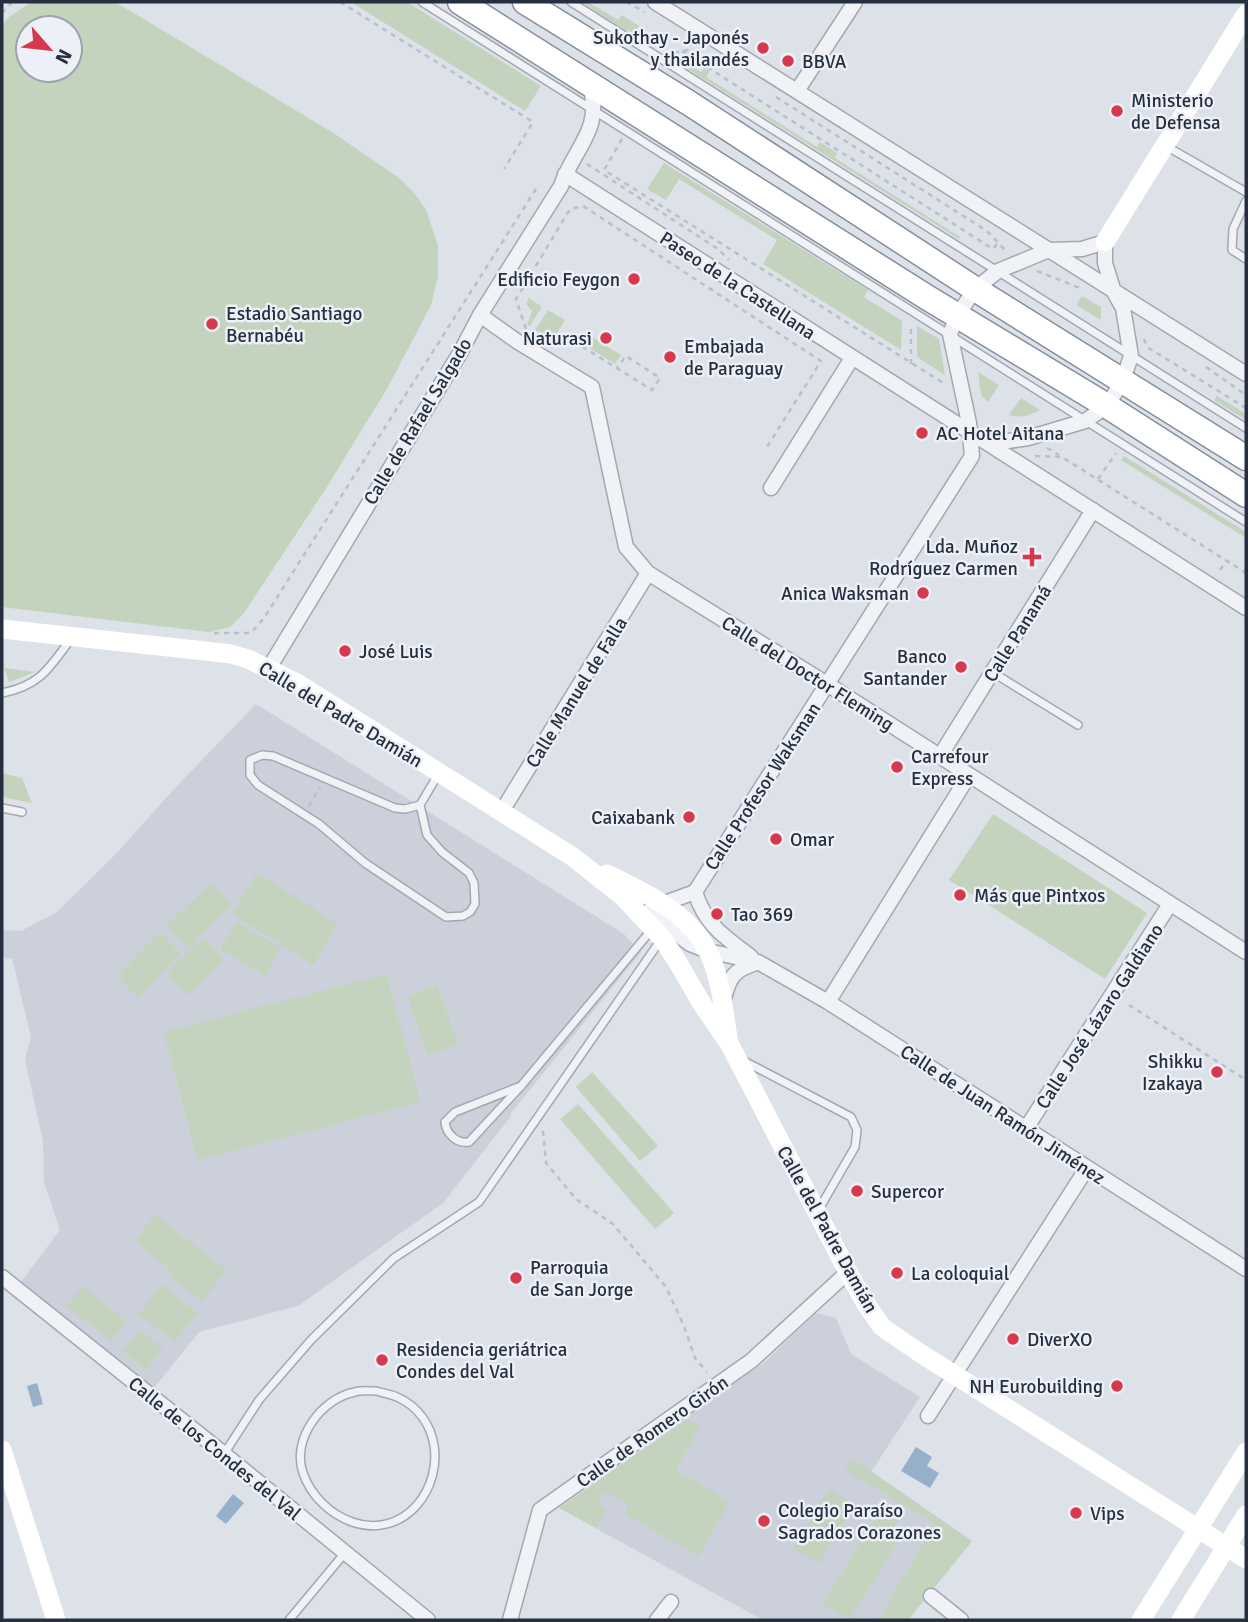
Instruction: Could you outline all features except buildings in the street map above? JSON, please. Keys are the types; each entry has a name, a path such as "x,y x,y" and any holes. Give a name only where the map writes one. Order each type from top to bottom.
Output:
{"highway":[{"path":"460,2 954,325 1107,406 1246,495"},
{"path":"525,2 689,103 975,289 1246,458"}],"street":[{"path":"655,2 1246,374"},
{"path":"797,91 855,2"},
{"path":"989,444 1028,438 1085,421 1107,406 1123,380 1131,356 1123,307 1114,292 1105,263 1105,242 1246,14"},
{"path":"565,174 587,137 595,112 590,85"},
{"name":"Calle de Rafael Salgado","path":"269,668 460,353 480,315 557,192 565,174"},
{"name":"Paseo de la Castellana","path":"565,174 1246,608"},
{"path":"971,434 954,325 975,289 998,271 1049,250 1082,249 1105,242"},
{"name":"Calle del Doctor Fleming","path":"480,315 592,387 626,547 648,573 1246,952"},
{"path":"771,488 852,358"},
{"name":"Calle Profesor Waksman","path":"662,904 695,892 972,456 971,434"},
{"name":"Calle Panamá","path":"940,756 1093,510"},
{"name":"Calle Manuel de Falla","path":"502,811 648,573"},
{"name":"Calle del Padre Damián","path":"2,629 231,654 269,668 573,857 662,904 687,923 708,951 715,968 733,1051"},
{"path":"828,1002 969,775"},
{"name":"Calle del Padre Damián","path":"573,857 683,940 708,951 758,962"},
{"path":"695,892 711,925 758,962"},
{"name":"Calle del Padre Damián","path":"622,896 658,933 733,1051 848,1272 882,1327 1246,1559"},
{"name":"Calle José Lázaro Galdiano","path":"1027,1127 1170,904"},
{"path":"722,1004 727,987 739,968 758,962"},
{"name":"Calle de Juan Ramón Jiménez","path":"758,962 828,1002 1027,1127 1246,1269"},
{"path":"928,1416 1087,1168"},
{"name":"Calle de Romero Girón","path":"510,1620 540,1510 751,1360 848,1272"},
{"name":"Calle de los Condes del Val","path":"2,1277 317,1525 344,1554 428,1620"},
{"path":"2,1450 56,1620"},
{"path":"1141,1620 1246,1452"},
{"path":"1181,1620 1246,1515"},
{"path":"931,1595 961,1620"},
{"path":"657,1620 671,1602"}],"lane":[{"path":"422,2 595,112 954,325 1085,421 1246,522"},
{"path":"571,2 1246,428"},
{"path":"1165,145 1246,192"},
{"path":"1246,201 1233,229 1233,250 1246,259"},
{"path":"2,693 32,685 48,671 73,636"},
{"path":"992,672 1078,725"},
{"path":"420,806 396,808 274,756 262,755 250,760 250,775 258,785 319,824 365,863 420,898 435,911 446,917 463,916 470,912 475,904 474,883 468,873 442,852 427,835 420,806 440,772"},
{"path":"2,808 22,812"},
{"path":"521,1086 455,1112 445,1122 449,1133 456,1140 470,1142 521,1086 658,933"},
{"path":"224,1454 259,1400 310,1340 394,1258 479,1202 658,933"},
{"path":"733,1051 851,1117 857,1130 856,1147 817,1212"},
{"path":"376,1391 398,1397 416,1410 429,1429 436,1451 435,1473 426,1494 411,1511 391,1522 369,1527 351,1524 328,1510 311,1491 301,1469 302,1444 312,1420 330,1402 354,1392 376,1391"},
{"path":"289,1620 344,1554"}],"path":[{"path":"2,13 12,2"},
{"path":"340,2 533,122 504,169"},
{"path":"682,51 993,248"},
{"path":"604,170 954,389"},
{"path":"213,633 251,633 264,618 537,189"},
{"path":"530,332 516,299 570,209 583,206 821,361 768,447"},
{"path":"910,327 911,364"},
{"path":"546,341 555,346 562,334 652,390 660,378 626,356 617,368"},
{"path":"1147,347 1246,408"},
{"path":"1021,465 1026,455 1062,457 1246,573"},
{"path":"1220,570 1226,561"},
{"path":"304,815 325,778"},
{"path":"1129,1005 1246,1080"},
{"path":"543,1131 546,1163 576,1199 613,1224 658,1276 684,1326 695,1358 718,1384"}],"shaded area":[{"path":"256,704 624,934 641,952 511,1113 443,1203 298,1306 199,1332 154,1388 21,1282 60,1230 44,1182 43,1141 25,1060 31,1037 12,958 6,959 2,952 2,930 21,931 56,913 113,857"},
{"path":"816,1313 836,1318 851,1354 920,1397 871,1472 972,1541 908,1620 763,1620 559,1508 766,1361"}],"green space":[{"name":"Estadio Santiago Bernabéu","path":"31,2 114,2 335,134 399,178 426,210 438,245 438,276 431,305 388,387 325,490 244,613 230,627 209,632 2,607 2,25 9,17"},
{"path":"351,2 407,2 541,86 525,111"},
{"path":"581,2 588,2 618,20 622,15 639,26 633,35"},
{"path":"682,61 701,72 704,68 710,71 706,77 817,147 820,142 837,153 835,158 960,237 959,239 680,64"},
{"path":"664,163 868,290 864,297 902,321 901,350 763,264 777,240 679,179 666,200 647,189"},
{"path":"1082,296 1101,307 1101,320 1076,305"},
{"path":"529,298 542,307 530,326 527,325 532,311 526,304"},
{"path":"548,310 565,320 553,340 535,330"},
{"path":"917,326 939,339 945,375 917,357"},
{"path":"587,334 621,355 615,364 582,343"},
{"path":"978,372 999,385 988,402 981,395"},
{"path":"1217,396 1246,414 1246,420 1214,400"},
{"path":"1021,398 1040,410 1025,416 1009,415"},
{"path":"1124,456 1246,532 1246,538 1121,460"},
{"path":"4,668 35,672 9,682"},
{"path":"2,773 22,778 32,803 2,797"},
{"path":"993,814 1147,913 1105,979 949,880"},
{"path":"257,873 338,924 313,965 232,914"},
{"path":"211,883 232,905 188,948 166,926"},
{"path":"237,922 281,948 265,976 220,949"},
{"path":"160,932 181,954 138,998 117,976"},
{"path":"204,937 225,960 188,995 167,973"},
{"path":"387,974 420,1102 197,1160 164,1032"},
{"path":"437,985 458,1044 428,1055 407,996"},
{"path":"592,1072 658,1146 640,1161 576,1087"},
{"path":"578,1104 674,1213 655,1229 560,1119"},
{"path":"155,1215 227,1270 202,1301 170,1276 173,1272 134,1241"},
{"path":"162,1285 198,1313 175,1342 139,1314"},
{"path":"83,1286 127,1322 111,1341 67,1306"},
{"path":"140,1330 163,1349 146,1370 123,1351"},
{"path":"688,1419 700,1426 676,1470 730,1502 699,1556 624,1514 628,1504 605,1492 597,1505 607,1509 596,1527 559,1508"},
{"path":"852,1458 972,1541 908,1620 878,1620 935,1524 845,1470"},
{"path":"829,1489 854,1504 819,1563 793,1549"},
{"path":"882,1508 899,1519 895,1525 904,1531 850,1620 823,1604"}],"water":[{"path":"37,1383 43,1404 33,1407 27,1386"},
{"path":"916,1447 932,1457 927,1466 939,1473 930,1488 901,1471"},
{"path":"233,1494 244,1503 226,1524 216,1516"}],"place":[{"name":"Sukothay - Japonés y thailandés","path":"763,48"},
{"name":"BBVA","path":"788,61"},
{"name":"Ministerio de Defensa","path":"1117,111"},
{"name":"Edificio Feygon","path":"634,279"},
{"name":"Estadio Santiago Bernabéu","path":"212,324"},
{"name":"Naturasi","path":"606,338"},
{"name":"Embajada de Paraguay","path":"670,357"},
{"name":"AC Hotel Aitana","path":"922,433"},
{"name":"Lda. Muñoz Rodríguez Carmen","path":"1032,557"},
{"name":"Anica Waksman","path":"923,593"},
{"name":"José Luis","path":"345,651"},
{"name":"Banco Santander","path":"961,667"},
{"name":"Carrefour Express","path":"897,767"},
{"name":"Caixabank","path":"689,817"},
{"name":"Omar","path":"776,839"},
{"name":"Más que Pintxos","path":"960,895"},
{"name":"Tao 369","path":"717,914"},
{"name":"Shikku Izakaya","path":"1217,1072"},
{"name":"Supercor","path":"857,1191"},
{"name":"La coloquial","path":"897,1273"},
{"name":"Parroquia de San Jorge","path":"516,1278"},
{"name":"DiverXO","path":"1013,1339"},
{"name":"Residencia geriátrica Condes del Val","path":"382,1360"},
{"name":"NH Eurobuilding","path":"1117,1386"},
{"name":"Vips","path":"1076,1513"},
{"name":"Colegio Paraíso Sagrados Corazones","path":"764,1521"}]}
